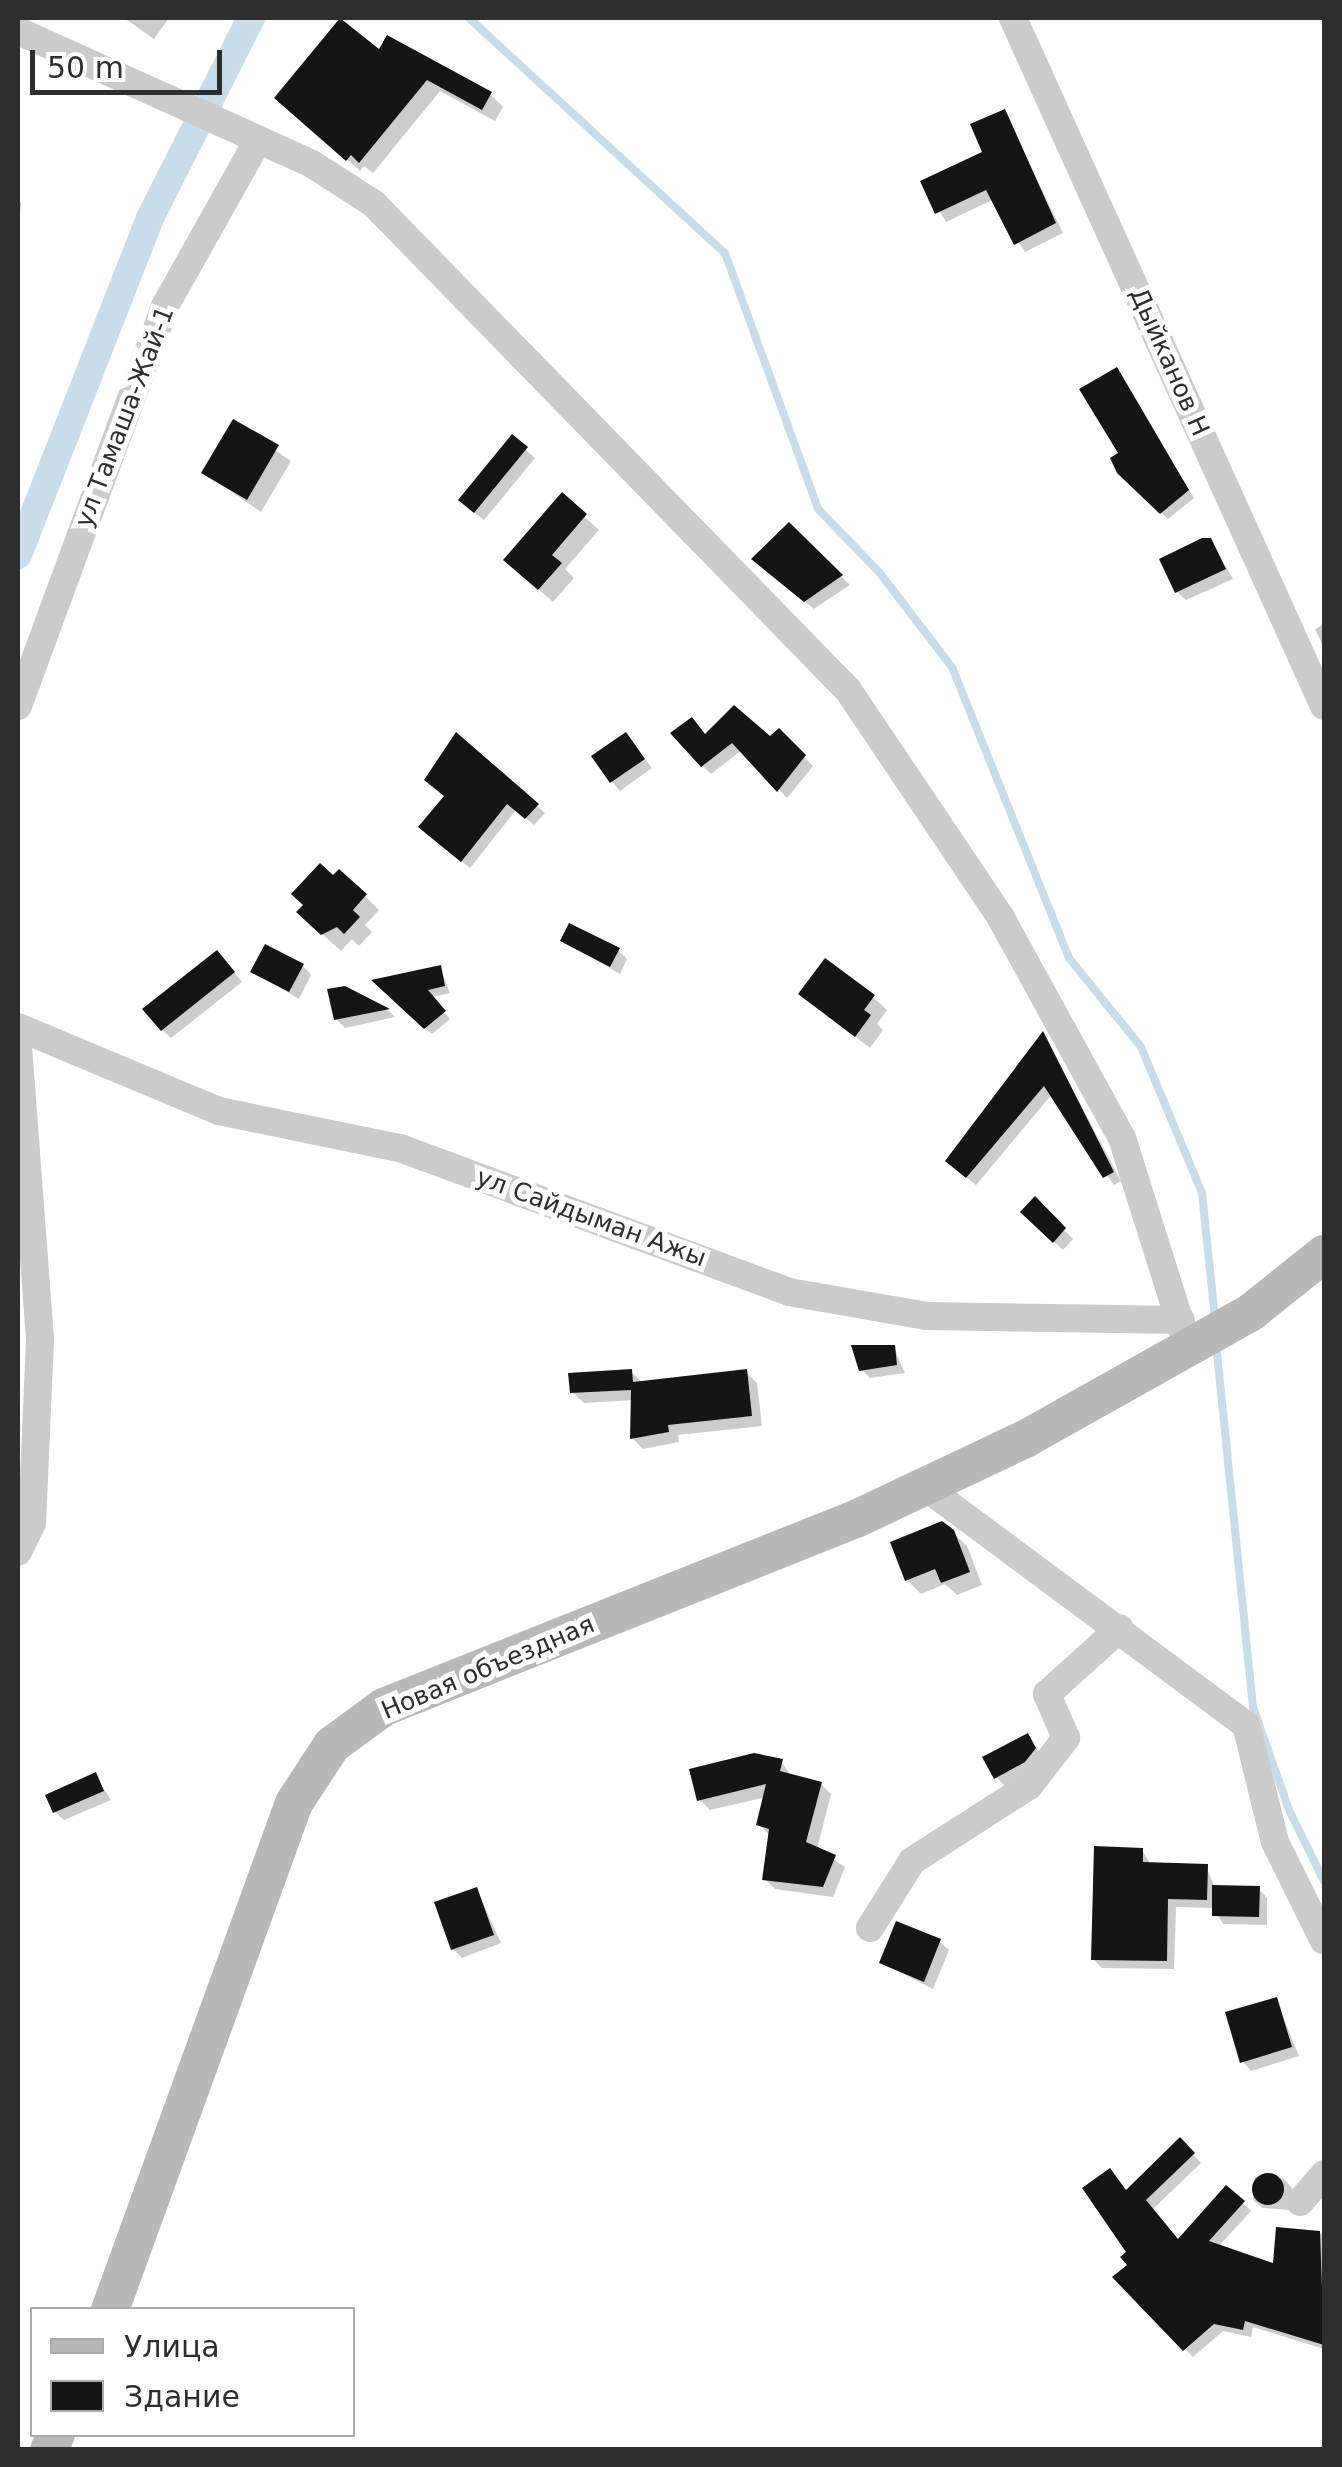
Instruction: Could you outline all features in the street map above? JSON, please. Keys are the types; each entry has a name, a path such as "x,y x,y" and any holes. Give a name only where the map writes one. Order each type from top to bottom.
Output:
{"main road":[{"name":"Новая объездная","path":"111,2307 294,1803 332,1745 384,1708 924,1486 1189,1336 1250,1313 1324,1254"}],"street":[{"name":"Дыйканов Н","path":"1013,18 1324,706"},
{"path":"18,31 256,139 374,204 848,690 1002,918 1122,1138 1189,1336"},
{"name":"ул Тамаша-Жай-1","path":"18,706 165,306 256,139"},
{"name":"ул Сайдыман Ажы","path":"18,1027 219,1112 400,1148 789,1292 926,1316 1189,1336"},
{"path":"18,1046 40,1340 32,1523 18,1552"},
{"path":"924,1486 1120,1628 1246,1726 1275,1842 1324,1941"},
{"path":"870,1928 912,1861 1028,1786 1066,1738 1047,1694 1120,1628"},
{"path":"1300,2202 1324,2174"}],"building":[{"path":"340,18 379,49 387,35 492,92 482,110 427,80 359,163 351,155 346,161 274,98"},
{"path":"1005,109 1056,223 1014,245 986,190 935,214 920,181 982,152 970,124"},
{"path":"1117,367 1189,490 1160,514 1117,473 1110,458 1118,453 1079,389"},
{"path":"233,419 279,445 247,500 201,473"},
{"path":"512,434 528,447 474,513 458,500"},
{"path":"562,492 587,514 552,555 562,563 538,590 503,560"},
{"path":"789,522 843,575 804,602 751,559"},
{"path":"1202,538 1211,538 1226,569 1175,593 1159,559"},
{"path":"734,705 770,736 779,728 806,755 777,792 732,743 701,767 670,733 692,717 705,734"},
{"path":"456,732 539,804 525,819 507,804 461,862 418,827 444,796 424,780"},
{"path":"626,732 645,759 610,783 591,756"},
{"path":"320,863 333,875 339,869 367,894 353,910 360,917 344,934 337,927 321,935 296,912 303,905 291,894"},
{"path":"569,923 620,948 610,967 560,941"},
{"path":"265,944 304,964 289,992 250,972"},
{"path":"217,950 235,972 161,1031 142,1009"},
{"path":"825,958 875,995 864,1010 871,1015 855,1037 798,994"},
{"path":"441,965 445,986 428,990 446,1011 424,1029 371,980"},
{"path":"345,986 390,1009 334,1020 327,989"},
{"path":"1043,1031 1114,1172 1103,1178 1044,1086 966,1178 945,1161"},
{"path":"1035,1196 1066,1228 1053,1243 1020,1212"},
{"path":"851,1345 895,1345 897,1365 859,1371"},
{"path":"632,1369 633,1382 747,1369 752,1416 668,1425 669,1432 630,1439 631,1390 570,1393 568,1373"},
{"path":"942,1521 954,1530 970,1572 941,1583 935,1569 905,1581 890,1542"},
{"path":"1028,1733 1036,1748 1025,1762 994,1779 982,1757"},
{"path":"754,1753 783,1759 780,1771 822,1782 806,1842 836,1855 823,1887 762,1880 769,1829 756,1825 766,1784 697,1801 689,1769"},
{"path":"96,1772 104,1791 53,1813 45,1795"},
{"path":"1094,1846 1143,1848 1143,1862 1208,1864 1207,1900 1168,1899 1167,1961 1091,1960"},
{"path":"1212,1885 1260,1886 1259,1917 1212,1916"},
{"path":"477,1887 494,1935 451,1950 434,1902"},
{"path":"896,1921 941,1939 924,1982 879,1963"},
{"path":"1277,1997 1292,2047 1240,2063 1225,2012"},
{"path":"1180,2137 1195,2153 1146,2200 1178,2239 1226,2185 1245,2201 1209,2241 1273,2263 1276,2227 1320,2231 1324,2345 1245,2321 1243,2330 1214,2324 1183,2351 1112,2277 1127,2265 1120,2257 1126,2252 1082,2188 1110,2168 1126,2190"},
{"path":"1268,2173 1279,2178 1284,2189 1279,2200 1268,2205 1257,2200 1252,2189 1257,2178"}],"waterway":[{"path":"18,555 150,218 251,18"},
{"path":"469,18 725,253 818,509 879,572 952,667 1069,958 1141,1047 1202,1193 1215,1319"},
{"path":"1216,1343 1253,1707 1289,1810 1324,1881"}]}
